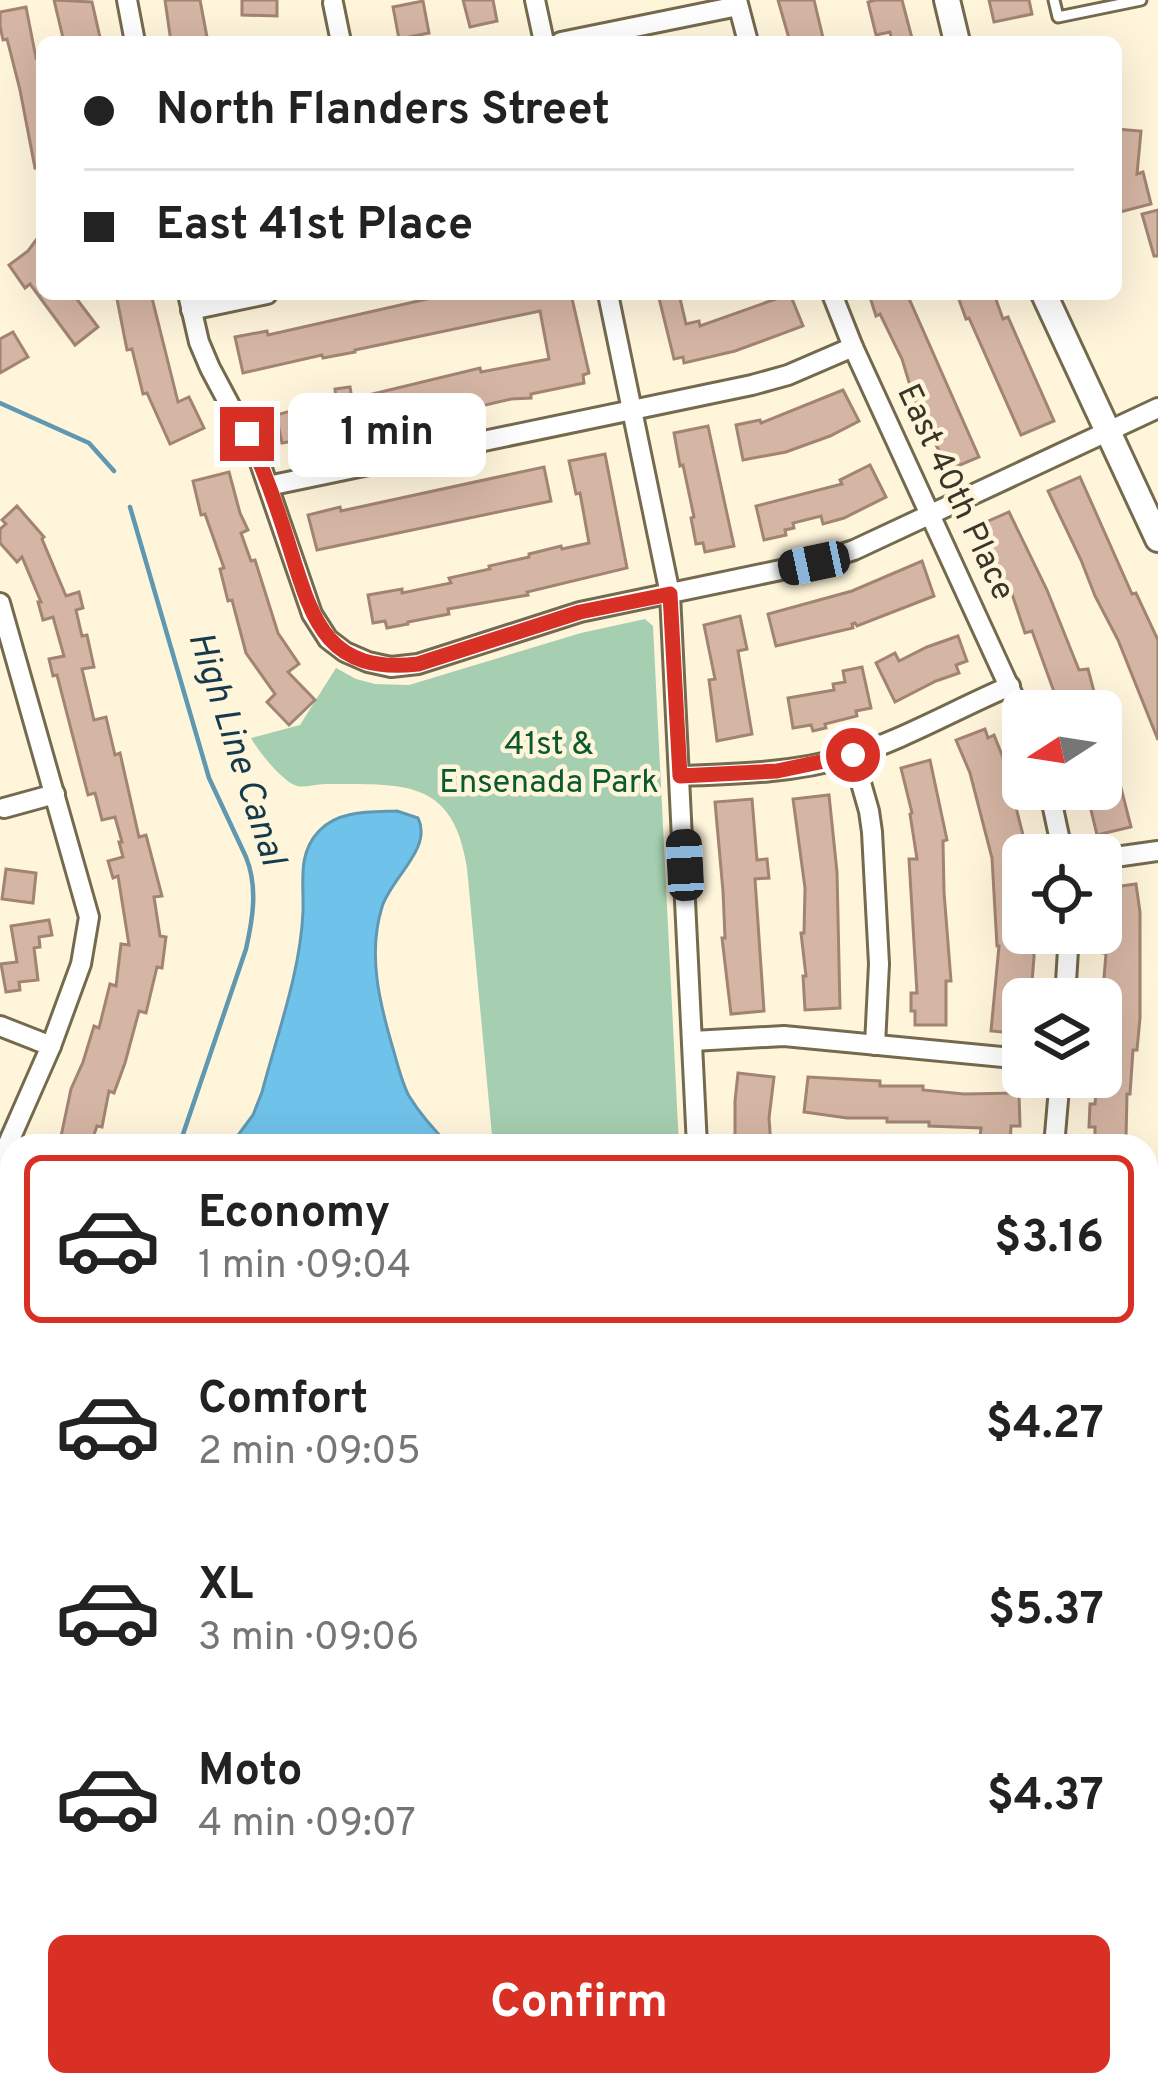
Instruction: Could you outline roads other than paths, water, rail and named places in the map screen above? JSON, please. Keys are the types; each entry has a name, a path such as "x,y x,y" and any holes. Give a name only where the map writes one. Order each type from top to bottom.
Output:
{"street":[{"path":"127,0 135,36"},
{"path":"536,0 543,36"},
{"path":"947,0 956,36"},
{"path":"333,2 340,36"},
{"path":"588,36 737,3 746,36"},
{"path":"609,300 670,594 697,1134"},
{"name":"East 40th Place","path":"834,300 1012,690"},
{"path":"1047,300 1158,538"},
{"path":"189,302 204,355 260,460 311,614 328,639 345,652 392,667 418,664 580,612 814,563 854,550 1158,407"},
{"path":"268,486 752,385 853,347"},
{"path":"0,603 88,917 81,964 11,1134"},
{"path":"680,776 777,771 853,755 1010,686"},
{"path":"853,755 872,832 878,964 874,1045"},
{"path":"4,808 55,794"},
{"path":"1122,856 1158,851"},
{"path":"0,1026 51,1046"},
{"path":"693,1041 784,1036 1002,1057"},
{"path":"1055,1134 1058,1098"}],"lane":[{"path":"1054,0 1058,17 1141,0"}],"water":[{"path":"397,811 418,818 421,829 416,852 382,907 377,980 400,1074 423,1116 439,1134 239,1134 262,1092 298,956 307,849 327,824 355,814"}],"waterway":[{"name":"High Line Canal","path":"0,403 89,443 114,471"},
{"name":"High Line Canal","path":"130,507 209,778 246,857 253,891 246,949 183,1134"}],"park label":[{"name":"41st & Ensenada Park","path":"549,765"}]}
